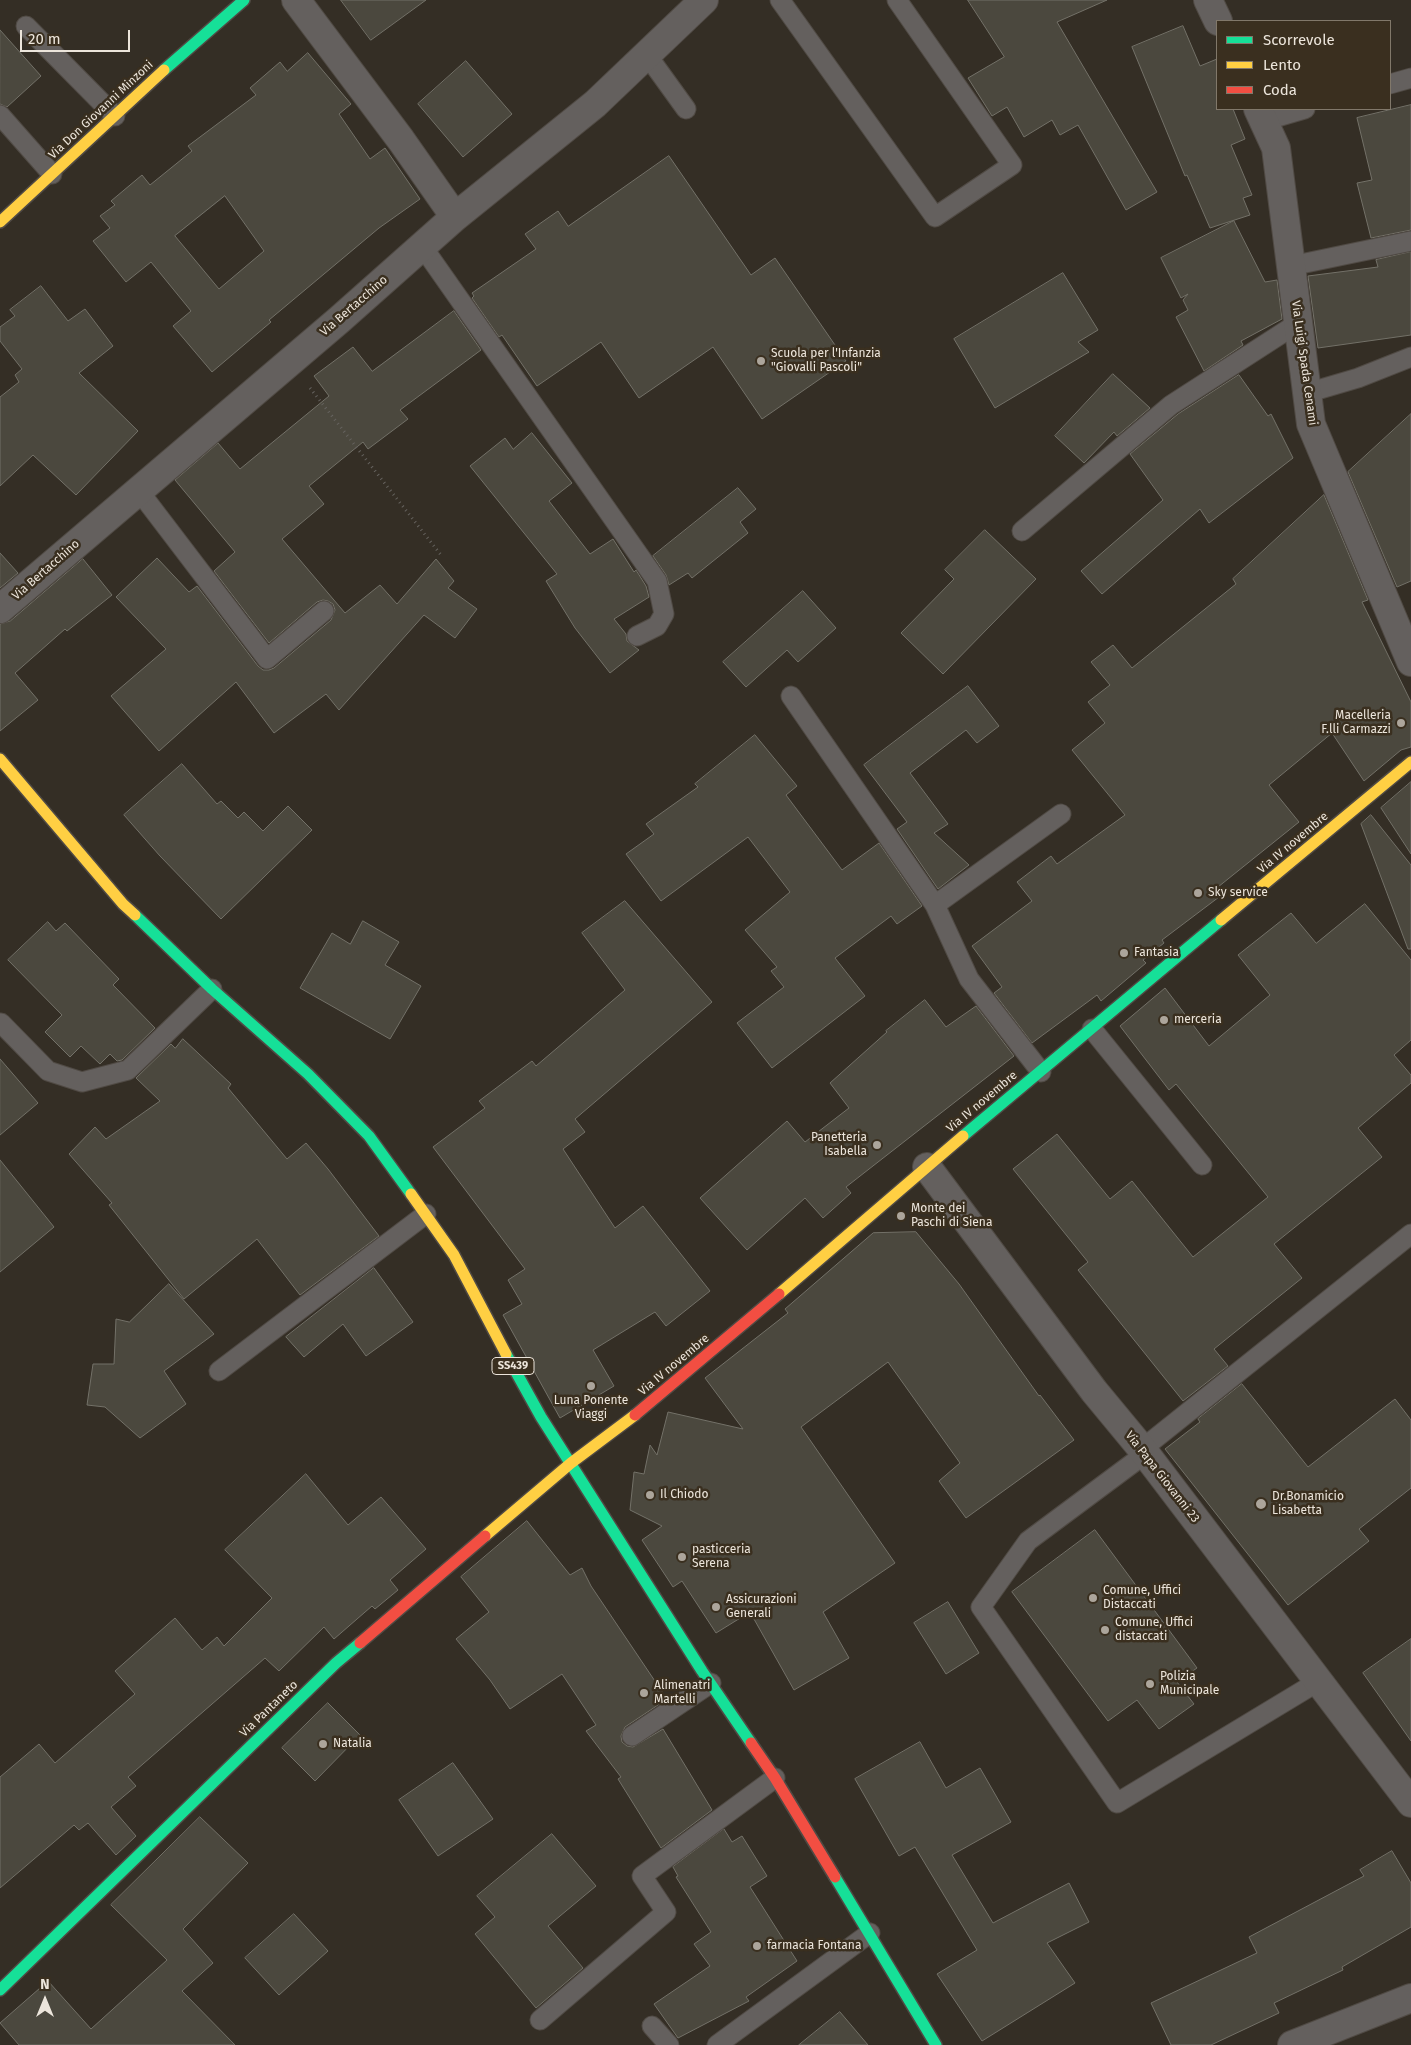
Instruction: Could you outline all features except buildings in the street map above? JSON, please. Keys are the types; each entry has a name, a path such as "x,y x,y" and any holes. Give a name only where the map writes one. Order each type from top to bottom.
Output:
{"street":[{"name":"Via Don Giovanni Minzoni","path":"0,222 244,0"},
{"path":"296,0 401,140 455,217"},
{"name":"Via Bertacchino","path":"0,609 455,217 595,104 704,0"},
{"path":"1208,0 1218,20"},
{"name":"Via Luigi Spada Cenami","path":"1261,115 1276,148 1311,424 1411,662"},
{"name":"SS439","path":"0,760 123,904 212,989 308,1074 369,1136 426,1214 454,1255 541,1417 711,1683 775,1778 936,2045"},
{"name":"Via IV novembre","path":"571,1463 652,1403 927,1167 1411,762"},
{"name":"Via Papa Giovanni 23","path":"927,1167 1094,1391 1144,1452 1408,1798"},
{"name":"Via Pantaneto","path":"0,1990 336,1663 571,1463"},
{"path":"1292,2045 1411,1998"}],"lane":[{"path":"780,0 935,217 1012,165 897,0"},
{"path":"26,26 116,116"},
{"path":"646,55 686,109"},
{"path":"1391,84 1411,78"},
{"path":"1261,115 1298,110"},
{"path":"0,115 52,174"},
{"path":"1291,266 1411,241"},
{"path":"422,246 657,581 664,614 657,626 637,636"},
{"path":"1022,531 1171,405 1298,323"},
{"path":"1307,392 1358,378 1411,358"},
{"path":"139,491 268,659 324,611"},
{"path":"792,696 935,905 969,978 1041,1072"},
{"path":"935,905 1061,814"},
{"path":"1,1023 48,1071 82,1082 128,1070 212,989"},
{"path":"1092,1028 1202,1165"},
{"path":"220,1372 426,1214"},
{"path":"1320,1681 1117,1803 981,1607 1028,1541 1144,1452 1411,1234"},
{"path":"632,1736 711,1683"},
{"path":"540,2020 666,1912 642,1876 775,1778"},
{"path":"717,2045 870,1933"},
{"path":"652,2026 668,2045"}],"path":[{"path":"290,361 441,554"}],"traffic: fast":[{"path":"164,70 244,0"},
{"path":"135,915 212,989 308,1074 369,1136 411,1194"},
{"path":"963,1136 1221,920"},
{"path":"506,1354 541,1417 702,1671 751,1743"},
{"path":"0,1990 336,1663 360,1643"},
{"path":"835,1877 936,2045"}],"traffic: slow":[{"path":"0,222 164,70"},
{"path":"0,759 123,904 135,915"},
{"path":"1221,920 1411,762"},
{"path":"779,1294 963,1136"},
{"path":"411,1194 454,1255 506,1354"},
{"path":"485,1536 571,1463 635,1415"}],"traffic: jam":[{"path":"635,1415 779,1294"},
{"path":"360,1643 485,1536"},
{"path":"751,1743 775,1778 835,1877"}],"place":[{"name":"Scuola per l'Infanzia \"Giovalli Pascoli\"","path":"761,361"},
{"name":"Macelleria F.lli Carmazzi","path":"1401,723"},
{"name":"Sky service","path":"1198,893"},
{"name":"Fantasia","path":"1124,953"},
{"name":"merceria","path":"1164,1020"},
{"name":"Panetteria Isabella","path":"877,1145"},
{"name":"Monte dei Paschi di Siena","path":"901,1216"},
{"name":"Luna Ponente Viaggi","path":"591,1386"},
{"name":"Il Chiodo","path":"650,1495"},
{"name":"Dr.Bonamicio Lisabetta","path":"1261,1504"},
{"name":"pasticceria Serena","path":"682,1557"},
{"name":"Comune, Uffici Distaccati","path":"1093,1598"},
{"name":"Assicurazioni Generali","path":"716,1607"},
{"name":"Comune, Uffici distaccati","path":"1105,1630"},
{"name":"Polizia Municipale","path":"1150,1684"},
{"name":"Alimenatri Martelli","path":"644,1693"},
{"name":"Natalia","path":"323,1744"},
{"name":"farmacia Fontana","path":"757,1946"}]}
